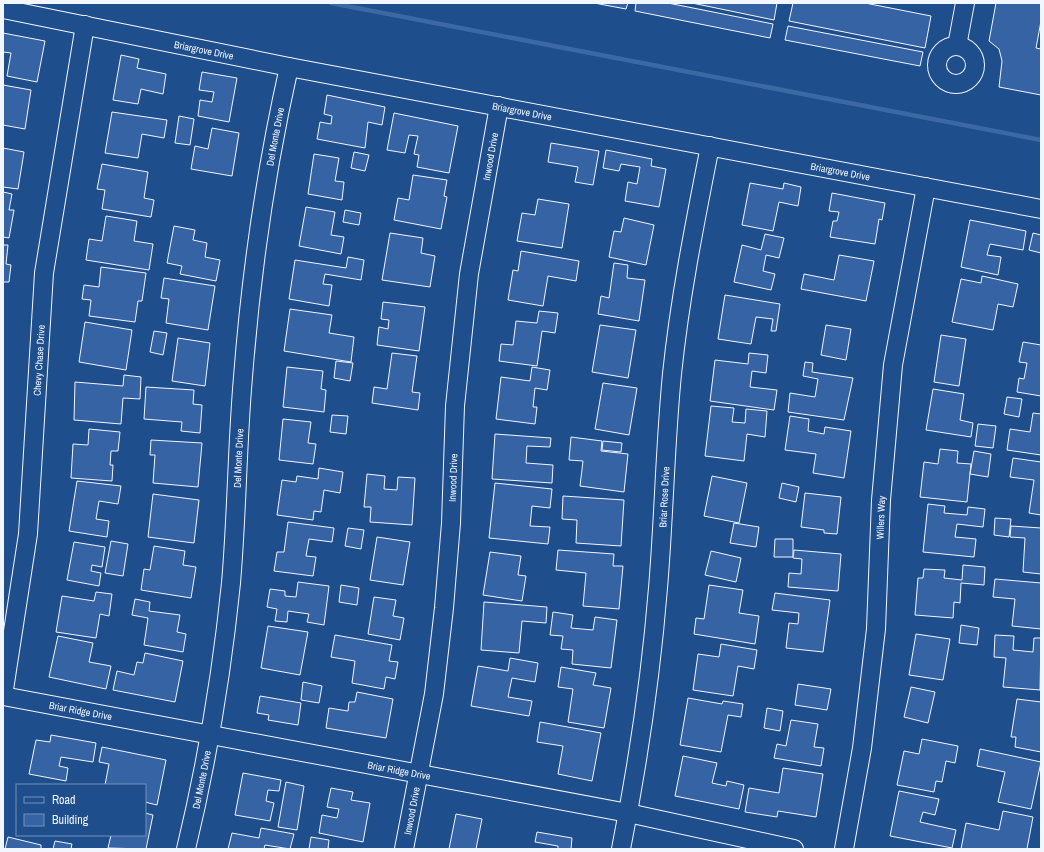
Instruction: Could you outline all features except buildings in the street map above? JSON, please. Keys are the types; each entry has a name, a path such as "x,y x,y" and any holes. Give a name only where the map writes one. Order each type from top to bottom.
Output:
{"street":[{"path":"957,46 965,3"},
{"name":"Briargrove Drive","path":"3,9 289,67 1041,209"},
{"name":"Chevy Chase Drive","path":"3,696 28,534 44,273 85,25"},
{"name":"Del Monte Drive","path":"186,849 198,800 222,657 230,583 242,377 254,265 272,154 289,67"},
{"name":"Inwood Drive","path":"404,849 434,694 452,523 456,406 469,274 499,106"},
{"name":"Briar Rose Drive","path":"621,849 628,813 651,658 658,587 672,374 688,253 710,146"},
{"name":"Willers Way","path":"844,849 862,748 876,629 881,500 893,365 926,187"},
{"name":"Briar Ridge Drive","path":"3,696 628,813 794,849"}],"waterway":[{"path":"331,3 1041,140"}]}
